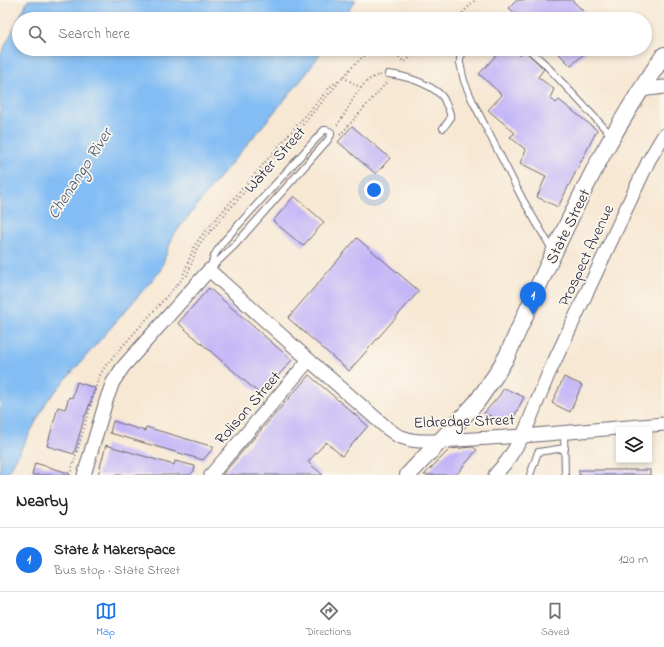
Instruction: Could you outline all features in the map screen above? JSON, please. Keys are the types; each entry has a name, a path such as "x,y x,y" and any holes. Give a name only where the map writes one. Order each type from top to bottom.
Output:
{"street":[{"name":"State Street","path":"408,475 476,403 495,376 506,356 570,218 603,154 664,54"},
{"path":"641,90 664,87"},
{"name":"Prospect Avenue","path":"496,475 522,436 554,360 649,160 664,135"},
{"name":"Eldredge Street","path":"209,270 387,428 395,434 411,440 440,441 522,436 664,424"},
{"name":"Water Street","path":"84,475 107,398 116,377 123,367 209,270"},
{"name":"Rolison Street","path":"210,475 309,360"}],"lane":[{"path":"462,56 460,63 464,81 473,102 523,200 554,252"},
{"path":"537,56 544,62 613,137"},
{"path":"388,74 419,82 440,94 444,98 450,112 448,121 443,128"},
{"name":"Water Street","path":"327,130 331,132 328,140 235,245 209,270 217,250 228,236 322,131 327,130"},
{"path":"564,432 566,475"},
{"path":"530,475 538,452 565,448"}],"path":[{"path":"464,12 475,0"},
{"path":"70,475 99,377 106,365 182,279 193,250 202,234 330,87 343,77 363,56"},
{"path":"398,56 403,61 406,61 411,56"},
{"path":"331,132 364,83 373,77 388,74 388,81 373,97"},
{"path":"343,77 361,88"}],"water":[{"path":"28,0 356,0 348,12 22,12"},
{"name":"Chenango River","path":"12,32 12,56 318,56 307,73 218,179 173,236 160,271 47,401 11,468 5,475 0,475 0,56"}],"building":[{"path":"517,0 572,0 584,12 513,12 509,8"},
{"path":"496,56 530,56 544,69 538,77 554,89 550,98 556,103 559,100 597,130 558,207 537,197 546,176 520,163 526,150 510,137 515,133 488,110 502,95 479,74"},
{"path":"561,56 582,56 571,66"},
{"path":"352,126 390,158 376,174 338,142"},
{"path":"294,196 324,222 303,246 273,221"},
{"path":"357,238 419,291 349,371 288,318"},
{"path":"209,288 292,360 261,395 178,323"},
{"path":"309,375 368,426 342,456 326,442 308,462 323,475 222,475"},
{"path":"564,377 582,385 570,412 552,403"},
{"path":"77,382 95,388 85,415 74,454 47,446 58,407 65,409 69,397 72,398"},
{"path":"504,388 524,397 514,417 505,423 484,413"},
{"path":"113,421 145,431 146,427 214,447 203,460 110,433"},
{"path":"106,445 174,465 175,461 195,466 194,471 190,475 98,475"},
{"path":"473,447 477,450 456,475 424,475 450,449"},
{"path":"35,463 69,473 68,475 32,475"},
{"path":"579,470 650,470 650,475 579,475"}],"place":[{"name":"State & Makerspace","path":"533,315"}]}
